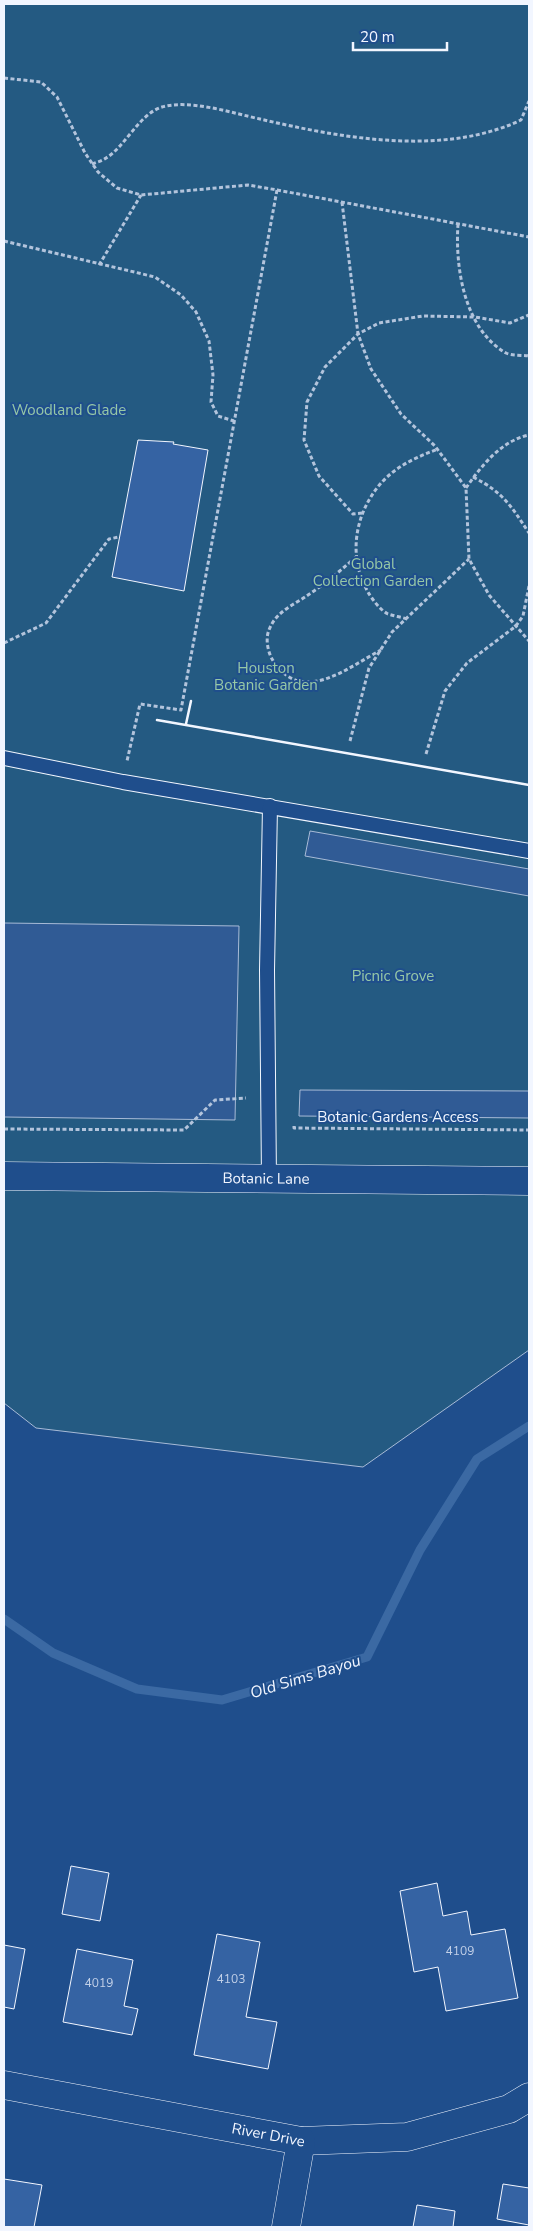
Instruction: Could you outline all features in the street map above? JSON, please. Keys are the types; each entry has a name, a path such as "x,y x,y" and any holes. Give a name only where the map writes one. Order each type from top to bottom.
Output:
{"street":[{"name":"Botanic Lane","path":"4,1176 529,1181"},
{"name":"River Drive","path":"4,2085 301,2141 407,2137 510,2109 529,2097"},
{"path":"286,2227 301,2141"}],"lane":[{"path":"4,758 123,782 529,851"},
{"path":"269,1179 267,970 270,806"}],"path":[{"path":"4,78 41,82 56,97 84,153 98,172 117,188 141,195 248,185 529,237"},
{"path":"92,164 108,158 138,124 161,107 189,105 317,132 385,140 449,140 499,130 521,120 529,101"},
{"path":"123,782 140,704 181,710 278,190"},
{"path":"99,265 141,195"},
{"path":"342,202 358,334 371,369 401,414 438,449 466,488 469,559 489,595 529,641"},
{"path":"458,224 456,247 460,283 475,318 488,338 508,354 529,356"},
{"path":"4,241 155,277 181,296 196,312 209,341 213,375 211,402 218,416 234,421"},
{"path":"362,513 353,514 319,476 304,440 308,402 325,367 358,334 379,323 423,316 475,318 510,323 529,316"},
{"path":"466,488 484,462 518,438 528,434"},
{"path":"407,619 387,613 372,599 359,577 355,545 362,513 382,482 407,461 438,449"},
{"path":"474,477 494,488 511,506 529,533"},
{"path":"4,643 46,624 109,539 120,536"},
{"path":"356,557 309,595 284,609 269,630 268,654 282,674 305,683 323,681 381,650"},
{"path":"350,742 369,668 392,632 469,559"},
{"path":"426,754 445,691 466,664 516,626 523,616 529,586"},
{"path":"4,1129 184,1130 215,1100 240,1098"},
{"name":"Botanic Gardens Access","path":"294,1119 294,1128 529,1130"}],"green space":[{"name":"Houston Botanic Garden","path":"4,4 529,4 529,1350 363,1467 36,1428 4,1403"}],"shaded area":[{"path":"310,831 529,869 529,896 305,856"},
{"path":"4,923 239,926 235,1120 4,1117"},
{"path":"300,1090 529,1091 529,1118 299,1116"}],"building":[{"path":"138,440 174,442 173,444 208,450 184,591 112,577"},
{"path":"71,1866 109,1873 100,1921 62,1914"},
{"path":"437,1883 443,1916 467,1911 471,1935 505,1929 518,1998 446,2011 438,1967 414,1972 400,1891"},
{"path":"217,1934 260,1942 246,2017 277,2022 268,2069 194,2055"},
{"path":"4,1945 25,1949 14,2009 4,2007"},
{"path":"77,1949 133,1960 124,2006 138,2009 132,2035 63,2022"},
{"path":"4,2179 42,2185 34,2227 4,2227"},
{"path":"503,2184 529,2188 529,2225 497,2219"},
{"path":"417,2205 455,2211 453,2227 413,2227"}],"waterway":[{"name":"Old Sims Bayou","path":"4,1619 53,1653 137,1689 222,1700 367,1657 420,1550 477,1459 529,1426"}],"wall":[{"path":"186,724 191,701"},
{"path":"157,720 529,785"}],"park label":[{"name":"Woodland Glade","path":"69,410"},
{"name":"Global Collection Garden","path":"373,572"},
{"name":"Picnic Grove","path":"393,976"}]}
